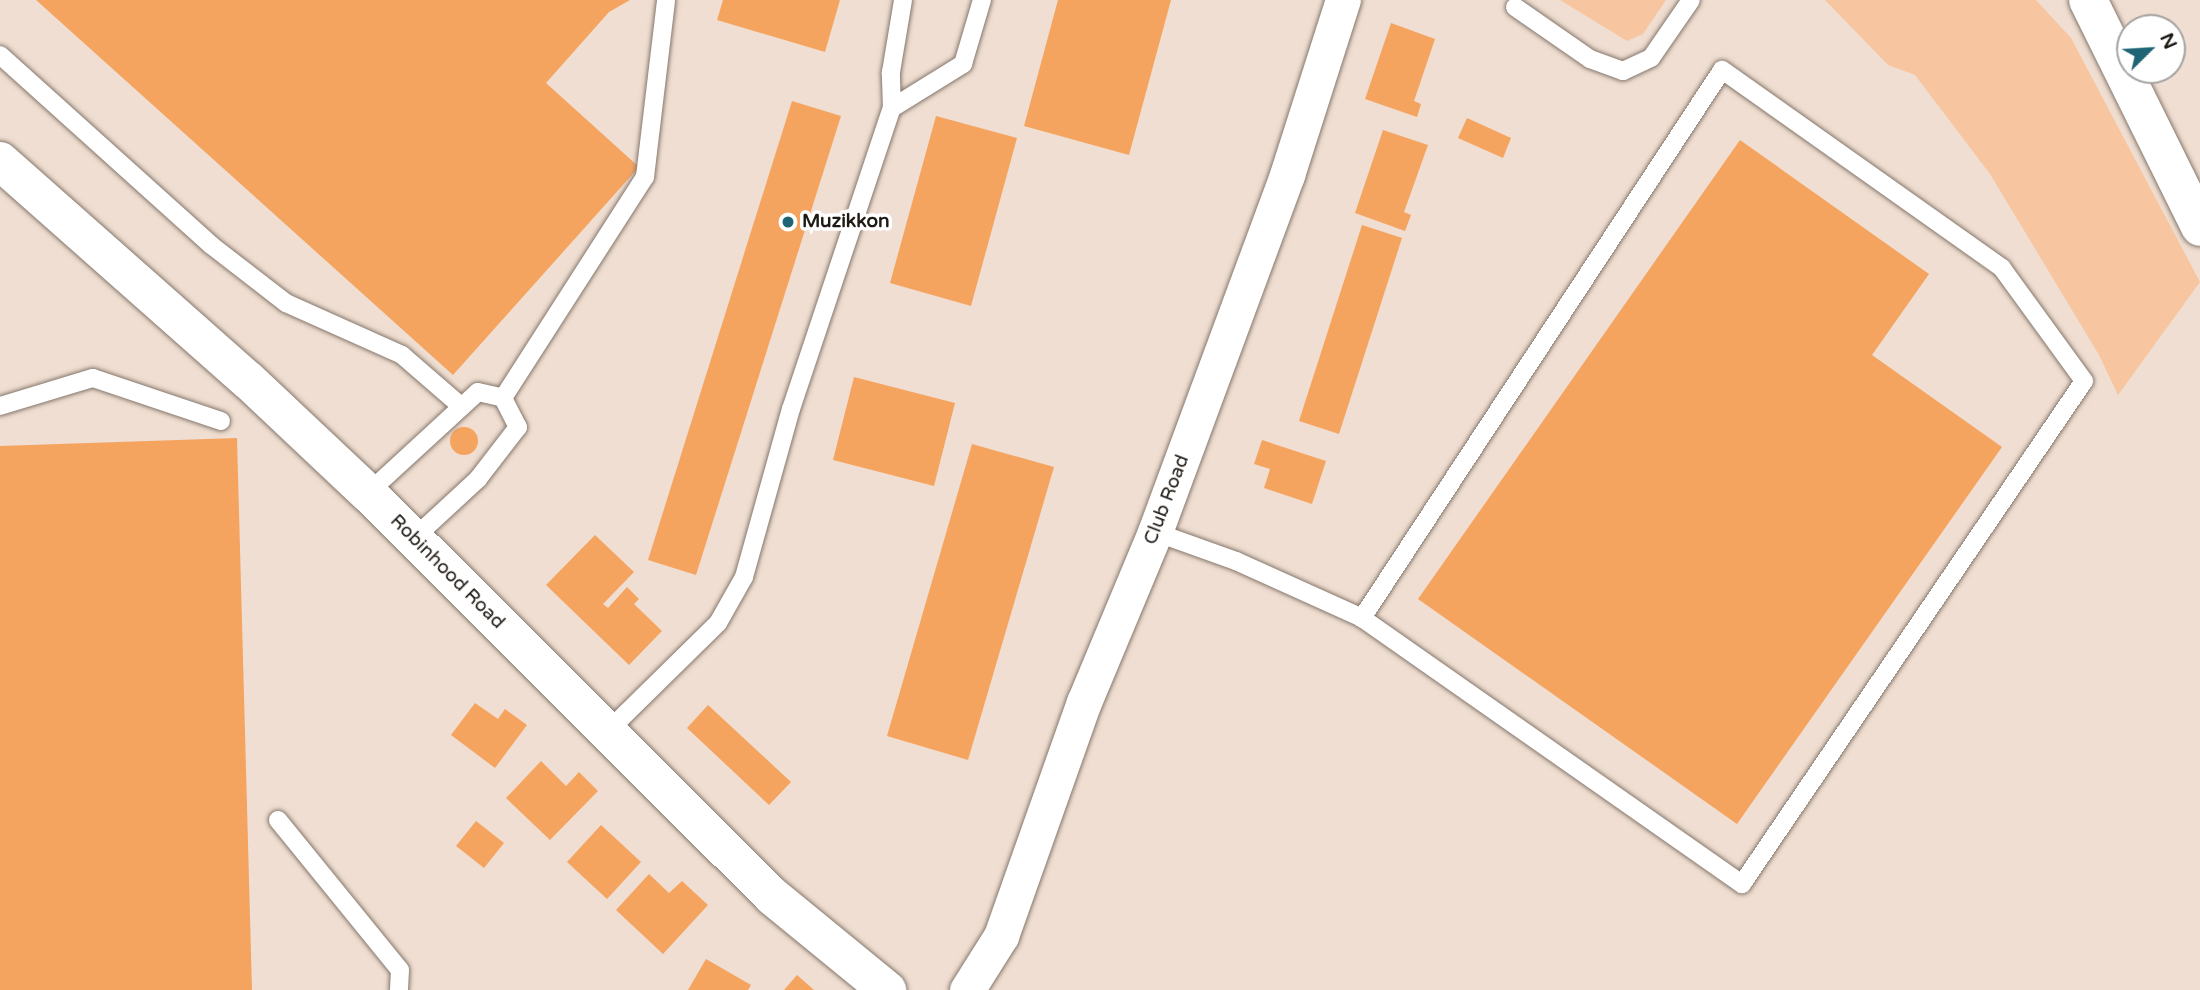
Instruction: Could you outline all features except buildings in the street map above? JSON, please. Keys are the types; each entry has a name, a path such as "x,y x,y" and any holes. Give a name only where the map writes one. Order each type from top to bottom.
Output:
{"street":[{"name":"Club Road","path":"967,990 1001,936 1084,702 1155,532 1287,175 1343,0"},
{"path":"2090,0 2116,39"},
{"path":"2090,0 2200,227"},
{"path":"2145,84 2200,170"},
{"name":"Robinhood Road","path":"0,161 249,381 368,493 605,734 772,896 887,990"}],"lane":[{"path":"502,398 645,177 666,0"},
{"path":"605,734 718,623 744,577 792,409 892,108 891,72 903,0"},
{"path":"892,108 963,64 982,0"},
{"path":"1514,2 1590,59 1623,71 1651,58 1691,0"},
{"path":"0,55 211,245 286,303 401,355 462,407"},
{"path":"1155,532 1236,561 1362,618 1742,884 2084,381 2002,268 1722,70 1362,618"},
{"path":"0,406 93,378 221,421"},
{"path":"368,493 478,392 502,398 517,427 478,479 414,538"},
{"path":"278,821 400,970 399,990"}],"shaded area":[{"path":"1560,0 1666,0 1643,34 1627,41"},
{"path":"1825,0 2036,0 2071,38 2200,282 2118,395 2099,355 1990,174 1915,75 1888,65"}],"place":[{"name":"Muzikkon","path":"788,222"}]}
